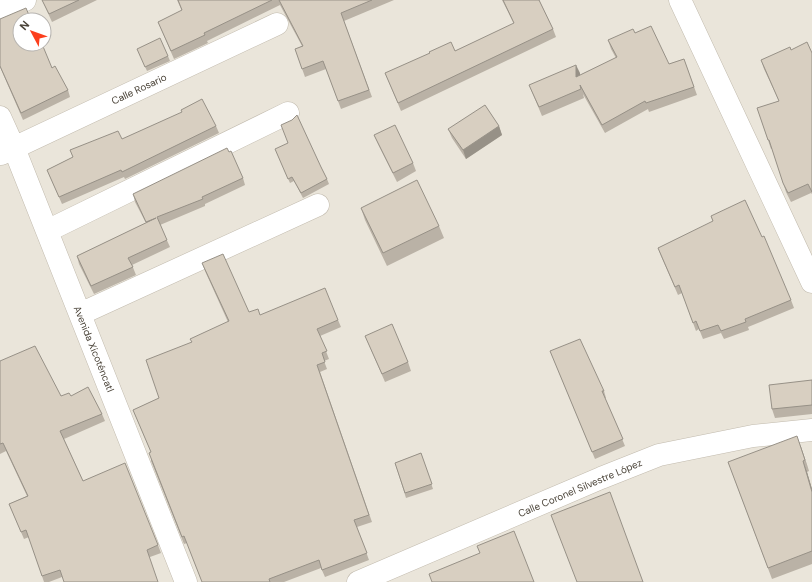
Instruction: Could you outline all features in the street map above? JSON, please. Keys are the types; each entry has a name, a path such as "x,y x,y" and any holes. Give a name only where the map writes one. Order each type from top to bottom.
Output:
{"street":[{"path":"0,12 24,0"},
{"path":"680,0 812,282"},
{"name":"Calle Rosario","path":"7,151 277,24"},
{"path":"47,231 288,112"},
{"name":"Avenida Xicoténcatl","path":"0,117 7,151 47,231 186,582"},
{"path":"80,314 318,206"},
{"name":"Calle Coronel Silvestre López","path":"358,582 594,481 659,455 753,436 812,430"}],"shaded area":[{"path":"0,0 812,0 812,582 0,582"}],"building":[{"path":"42,0 79,0 52,13 48,12"},
{"path":"178,0 272,0 171,51 158,22 182,10"},
{"path":"279,0 372,0 341,13 369,90 338,101 323,61 302,69 295,49 303,46"},
{"path":"503,0 539,0 553,29 398,103 385,73 451,42 455,51 514,23"},
{"path":"26,8 28,12 17,12"},
{"path":"12,14 12,52 45,52 52,68 55,66 68,90 21,113 0,66 0,19"},
{"path":"651,26 669,64 684,59 694,87 646,103 645,101 602,125 580,85 581,89 539,107 529,85 576,65 576,77 617,57 608,40 633,29 635,33"},
{"path":"160,38 168,56 145,67 137,49"},
{"path":"807,42 812,53 812,192 808,184 788,193 783,183 757,108 779,101 761,60 790,47 791,50"},
{"path":"202,99 216,126 122,172 121,170 59,197 47,170 73,157 70,150 118,131 122,139 182,112 181,110"},
{"path":"485,105 499,126 463,150 448,129"},
{"path":"297,115 327,179 301,193 292,177 288,179 275,149 288,143 281,125 292,120"},
{"path":"395,125 413,163 393,173 374,135"},
{"path":"227,148 229,152 231,151 243,178 202,197 203,199 157,217 167,240 128,258 133,267 91,286 77,256 156,218 146,222 133,194"},
{"path":"417,180 439,226 383,253 361,208"},
{"path":"745,200 762,237 764,236 791,300 745,319 746,322 721,331 718,325 700,331 696,321 693,323 679,285 675,287 658,248 713,221 711,216"},
{"path":"223,254 249,312 258,309 260,315 325,288 338,320 317,329 327,351 322,353 325,362 317,365 369,515 354,520 367,553 322,570 319,560 269,579 270,582 202,582 184,536 182,537 149,453 151,452 133,410 159,398 146,360 192,342 190,339 229,321 202,263"},
{"path":"392,324 408,362 382,374 365,336"},
{"path":"580,339 604,391 602,391 623,439 592,452 550,351"},
{"path":"35,346 61,396 69,393 71,396 88,387 102,414 60,431 83,481 125,463 158,545 147,550 158,582 64,582 60,570 42,576 26,530 21,532 9,504 28,496 3,443 0,444 0,361"},
{"path":"812,380 812,405 772,409 769,385"},
{"path":"797,436 805,460 803,461 812,492 812,551 768,568 728,462"},
{"path":"421,453 432,484 405,493 395,463"},
{"path":"610,492 643,582 577,582 551,515"},
{"path":"514,531 534,582 432,582 429,574 480,553 477,546"}]}
